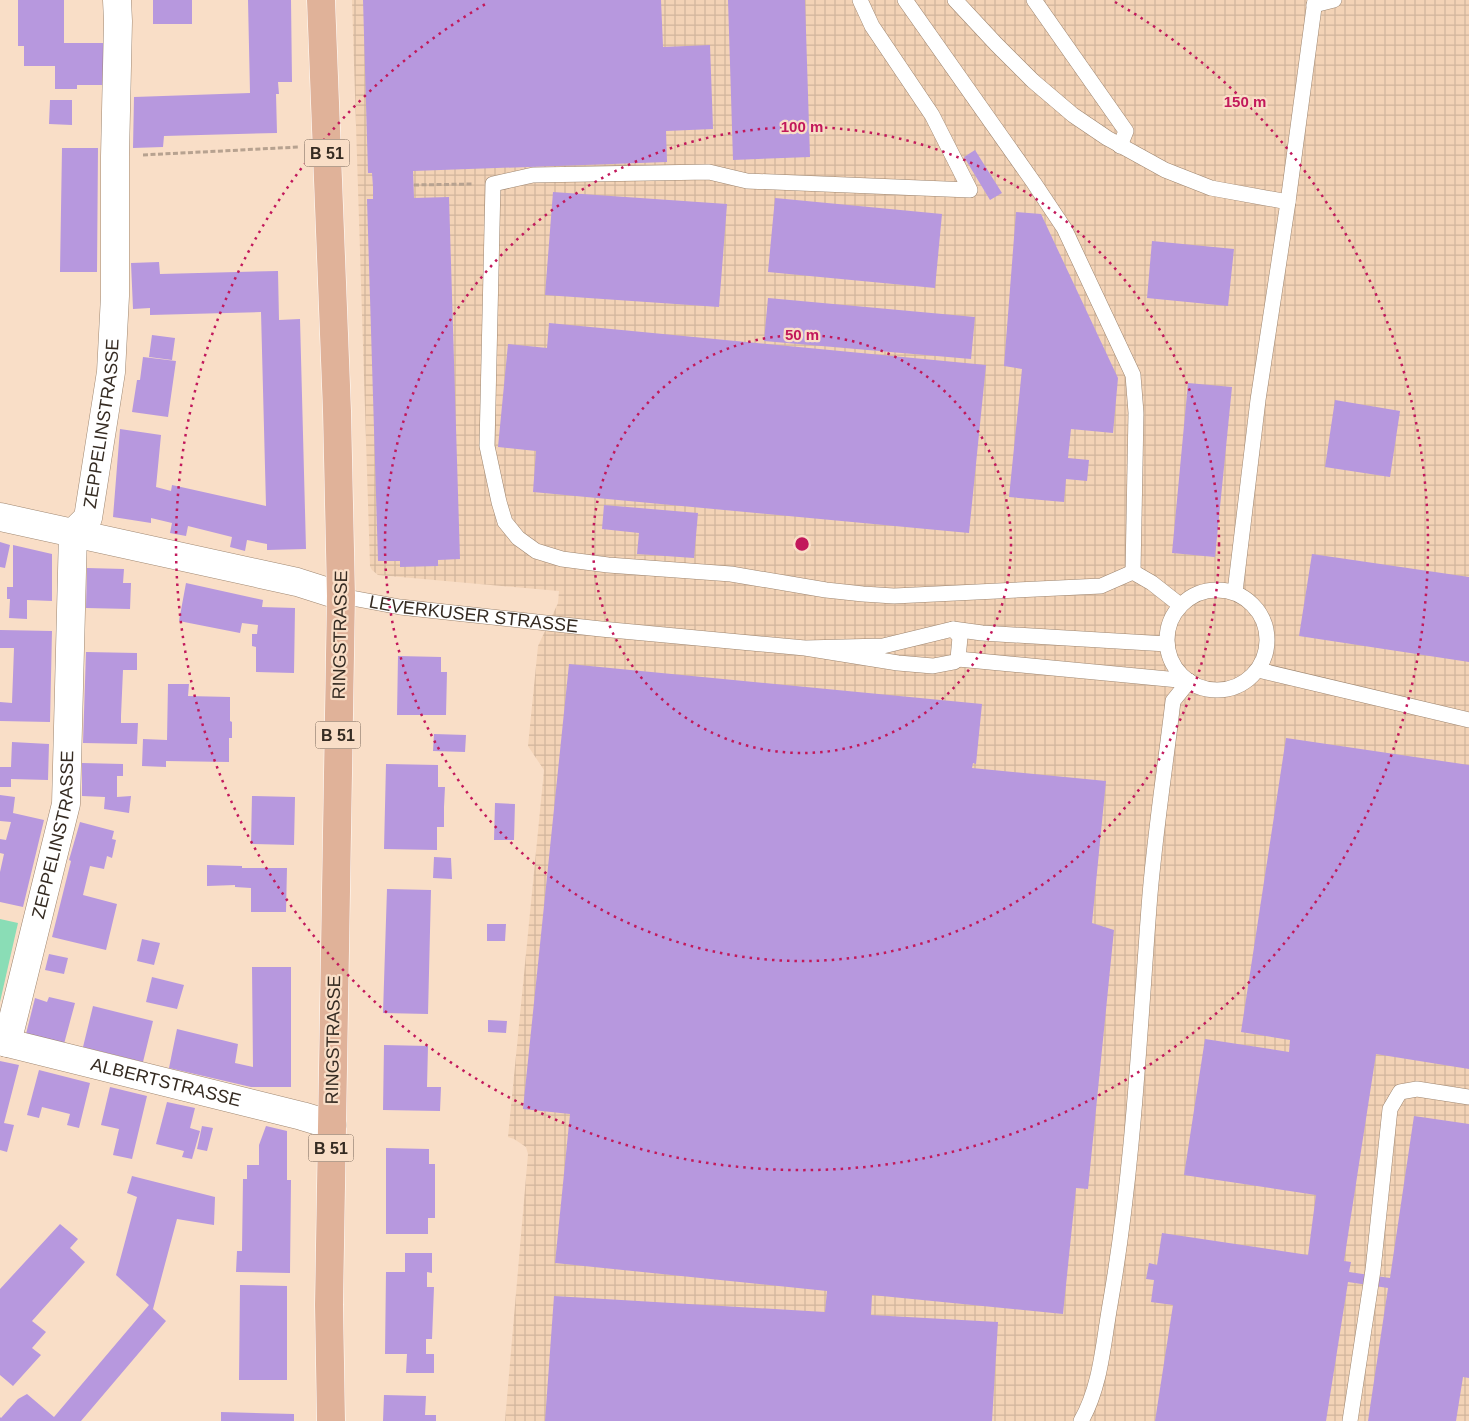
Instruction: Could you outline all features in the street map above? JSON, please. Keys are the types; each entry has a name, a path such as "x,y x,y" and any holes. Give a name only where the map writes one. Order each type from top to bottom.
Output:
{"main road":[{"name":"RINGSTRASSE","path":"320,0 338,411 341,596 329,1305 331,1421"}],"street":[{"name":"ZEPPELINSTRASSE","path":"3,1042 66,804 73,533 88,518 111,372 115,296 117,0"},
{"name":"LEVERKUSER STRASSE","path":"0,517 297,582 341,596"},
{"name":"ALBERTSTRASSE","path":"3,1042 332,1125"}],"lane":[{"path":"860,0 872,26 932,115 970,190 748,181 709,172 533,175 493,184 487,446 498,502 505,522 518,538 536,552 562,559 608,565 731,574 826,590 863,594 894,596 1101,586 1132,572"},
{"path":"905,0 1064,228 1132,375 1136,413 1132,572"},
{"path":"955,0 1033,81 1073,116 1120,146 1164,170 1211,188 1288,202"},
{"path":"1034,0 1126,131 1120,146"},
{"path":"1235,592 1258,400 1288,202 1314,2 1334,0"},
{"path":"1132,572 1152,583 1180,605"},
{"path":"1220,589 1235,592 1249,600 1259,611 1266,625 1268,641 1265,656 1258,670 1238,686 1213,690 1201,687 1180,674 1169,655 1167,644 1168,630 1172,617 1180,605 1192,596 1205,590 1220,589"},
{"name":"LEVERKUSER STRASSE","path":"341,596 400,607 601,629 805,648 898,663 925,665 954,662 958,659 1189,681"},
{"name":"LEVERKUSER STRASSE","path":"805,648 884,646 953,629"},
{"path":"953,629 982,633 1167,644"},
{"path":"953,629 960,637 958,659"},
{"path":"1258,670 1469,720"},
{"path":"1081,1421 1096,1388 1117,1266 1133,1117 1151,877 1173,701 1189,681"},
{"path":"1350,1421 1372,1270 1390,1109 1400,1092 1417,1089 1469,1097"}],"path":[{"path":"115,156 280,148"},
{"path":"414,185 493,184"}],"shaded area":[{"path":"352,0 1469,0 1469,1421 505,1421 528,1154 526,1147 508,1137 544,770 528,746 538,646 558,603 559,591 378,575 370,566"}],"green space":[{"path":"0,919 18,923 0,1002"}],"building":[{"path":"18,0 64,0 64,43 104,43 104,85 77,85 77,89 55,89 55,66 24,66 24,46 18,46"},
{"path":"153,0 192,0 192,24 153,24"},
{"path":"248,0 291,0 292,82 278,82 279,94 276,94 277,133 164,136 163,147 133,148 134,97 250,93"},
{"path":"363,0 661,0 663,47 710,45 713,129 666,131 667,162 413,171 414,198 449,197 460,559 438,560 438,566 400,567 400,561 378,561 367,199 373,199 373,187 372,173 368,173"},
{"path":"728,0 805,0 810,157 733,160"},
{"path":"50,100 72,100 72,125 49,124"},
{"path":"62,148 98,148 97,272 60,272"},
{"path":"975,150 1002,193 990,200 964,157"},
{"path":"553,192 727,204 719,307 545,295"},
{"path":"775,198 942,214 935,288 768,272"},
{"path":"1016,212 1041,214 1118,378 1113,433 1071,429 1068,458 1089,460 1087,481 1066,479 1064,502 1009,497 1022,369 1004,366"},
{"path":"1152,241 1234,249 1228,306 1147,298"},
{"path":"159,262 160,274 278,271 279,320 300,319 306,549 267,550 267,544 247,540 245,551 230,547 232,537 188,526 186,536 170,533 172,523 151,518 151,523 113,517 120,429 161,435 156,487 171,491 172,485 266,506 261,312 150,315 150,308 133,309 131,263"},
{"path":"768,298 975,317 971,359 764,341"},
{"path":"549,323 986,365 969,533 533,492 536,451 498,447 508,344 547,348"},
{"path":"152,335 175,338 172,360 149,357"},
{"path":"143,357 176,361 168,417 132,412 137,380 140,380"},
{"path":"1188,383 1232,387 1215,557 1172,553"},
{"path":"1335,400 1400,411 1390,477 1325,467"},
{"path":"604,505 698,513 694,558 637,554 639,533 602,529"},
{"path":"0,542 10,545 5,568 0,567"},
{"path":"13,545 52,554 52,601 27,600 27,619 9,618 10,599 7,599 7,587 13,587"},
{"path":"1312,554 1469,577 1469,662 1299,636"},
{"path":"87,568 124,569 123,583 131,583 130,609 86,608"},
{"path":"186,583 263,600 262,607 295,608 294,673 256,672 256,647 252,646 252,634 257,634 258,625 242,623 240,633 179,621"},
{"path":"0,630 52,631 50,722 0,721 0,702 12,703 14,648 0,648"},
{"path":"86,652 137,653 137,670 123,670 121,723 138,723 137,744 83,743"},
{"path":"398,656 441,657 441,672 447,672 446,715 397,715"},
{"path":"569,664 982,704 976,764 973,763 972,768 1106,781 1092,923 1114,930 1088,1189 1076,1188 1063,1314 872,1295 871,1315 998,1322 992,1421 545,1421 554,1296 825,1312 827,1291 555,1263 570,1114 523,1109"},
{"path":"168,684 189,684 188,696 230,697 232,738 229,738 229,762 166,761 166,767 142,766 143,739 167,740"},
{"path":"434,734 466,735 465,752 433,751"},
{"path":"1286,738 1469,765 1469,1069 1376,1054 1344,1261 1351,1262 1349,1272 1390,1278 1414,1116 1469,1124 1469,1378 1463,1377 1456,1421 1368,1421 1388,1288 1348,1282 1326,1421 1155,1421 1173,1305 1151,1302 1154,1280 1146,1279 1149,1263 1157,1265 1162,1233 1308,1255 1316,1195 1184,1175 1205,1039 1289,1052 1290,1040 1241,1032"},
{"path":"12,742 49,744 48,780 11,779 11,787 0,787 0,767 11,767"},
{"path":"82,763 123,764 123,776 117,776 117,797 131,796 129,813 104,809 105,797 82,796"},
{"path":"386,764 438,765 438,787 445,787 444,827 437,827 437,850 384,849"},
{"path":"0,795 15,797 13,813 44,820 23,907 0,902 0,872 4,854 0,853 0,839 6,840 11,822 0,821"},
{"path":"252,796 295,797 294,845 251,844"},
{"path":"495,803 515,804 514,840 494,840"},
{"path":"80,822 114,831 112,839 116,840 112,858 107,856 104,869 90,866 83,895 117,904 106,950 52,937 71,861 69,860"},
{"path":"434,857 451,858 452,879 433,878"},
{"path":"207,865 242,866 242,868 287,868 286,912 251,912 251,888 235,887 235,885 207,886"},
{"path":"387,889 431,890 428,1014 383,1013"},
{"path":"487,924 506,924 505,941 487,941"},
{"path":"142,939 160,943 154,965 137,961"},
{"path":"49,954 68,958 64,974 45,970"},
{"path":"252,967 291,967 291,1087 251,1087 169,1068 177,1029 238,1044 235,1063 253,1067"},
{"path":"152,977 184,985 177,1009 146,1002"},
{"path":"49,997 75,1003 64,1044 26,1034 35,998 47,1002"},
{"path":"93,1006 153,1021 143,1062 83,1047"},
{"path":"488,1020 507,1021 506,1033 488,1032"},
{"path":"384,1045 428,1046 427,1087 441,1087 440,1111 383,1110"},
{"path":"0,1061 19,1065 4,1123 14,1125 7,1152 0,1150"},
{"path":"39,1070 90,1083 79,1128 67,1125 70,1114 42,1107 39,1118 27,1115"},
{"path":"110,1087 147,1096 132,1159 113,1155 119,1129 101,1125"},
{"path":"167,1102 195,1108 190,1128 200,1131 192,1159 182,1157 184,1151 156,1144"},
{"path":"202,1126 213,1128 207,1151 197,1149"},
{"path":"266,1126 287,1131 287,1180 291,1180 290,1273 236,1272 237,1251 242,1251 243,1179 247,1179 247,1165 259,1165 259,1145"},
{"path":"386,1148 429,1149 429,1164 435,1164 435,1218 428,1218 428,1234 386,1234"},
{"path":"132,1176 215,1197 214,1225 177,1219 153,1309 166,1321 81,1421 0,1421 0,1417 18,1399 27,1394 54,1417 149,1305 116,1275 137,1197 127,1193"},
{"path":"60,1224 78,1239 70,1248 85,1262 32,1321 46,1332 32,1348 41,1355 13,1386 0,1375 0,1289"},
{"path":"405,1253 432,1253 432,1273 427,1272 427,1287 434,1287 432,1339 426,1339 426,1354 434,1354 434,1373 406,1373 407,1354 385,1354 386,1272 405,1272"},
{"path":"240,1285 287,1286 287,1380 239,1380"},
{"path":"384,1395 426,1396 425,1415 436,1415 436,1421 383,1421"},
{"path":"221,1412 294,1414 294,1421 221,1421"}]}
